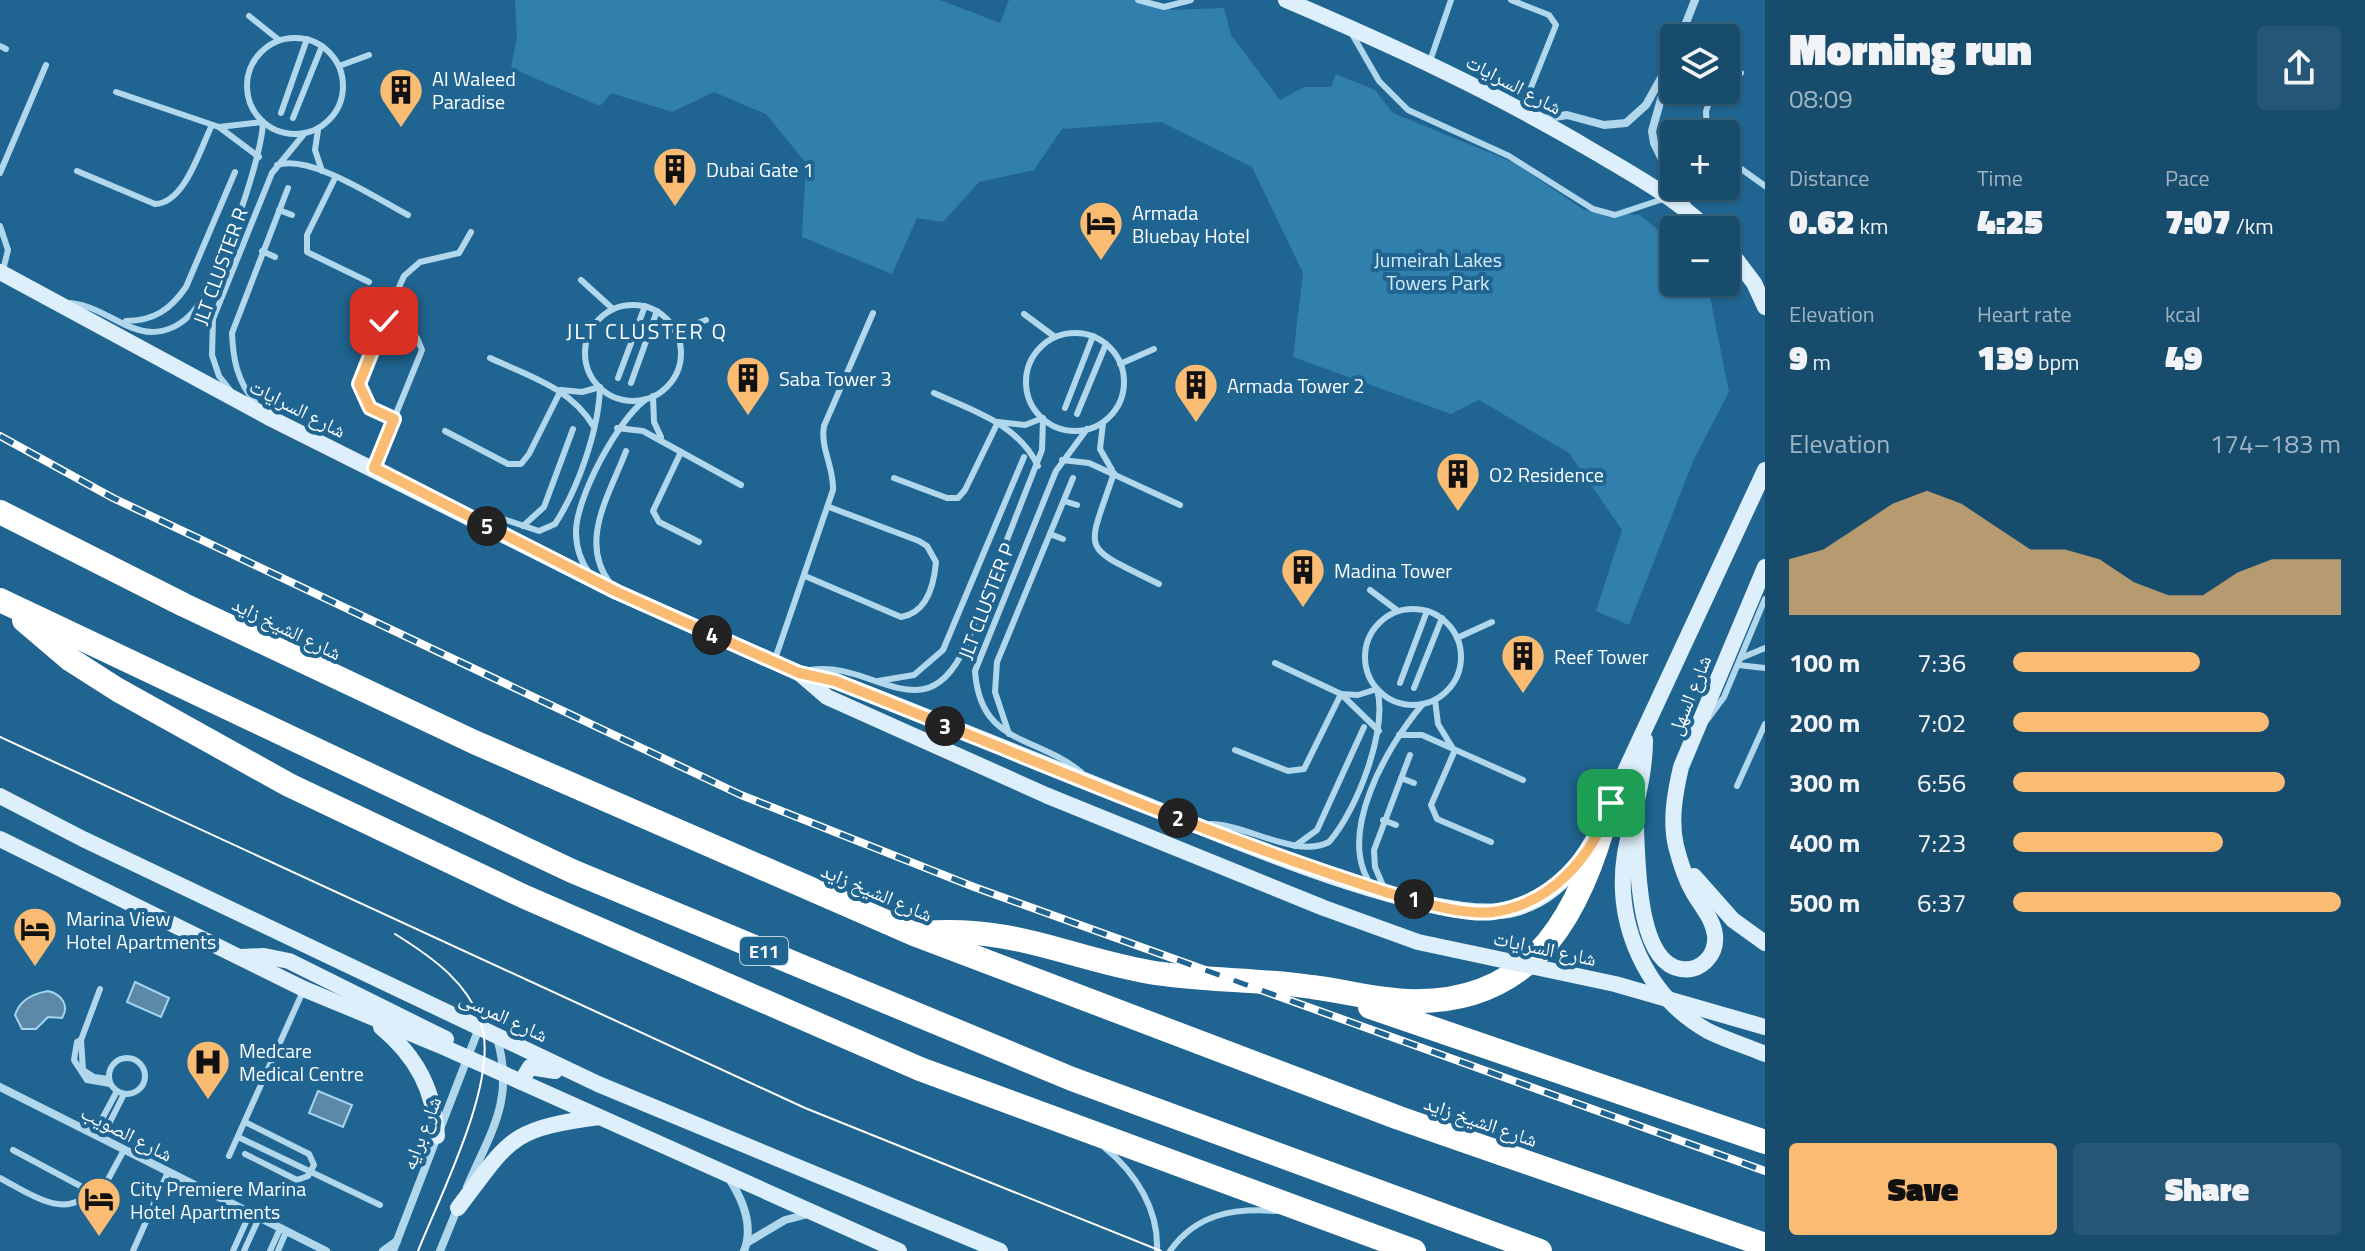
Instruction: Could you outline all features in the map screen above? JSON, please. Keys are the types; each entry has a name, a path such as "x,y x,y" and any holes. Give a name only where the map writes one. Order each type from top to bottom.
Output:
{"highway":[{"name":"شارع الشيخ زايد","path":"0,512 184,605 474,742 914,934 1399,1118 1765,1245"},
{"path":"4,602 94,676 322,801 750,998 920,1069 1414,1251"},
{"name":"E11","path":"4,602 572,871 1072,1079 1540,1251"},
{"path":"914,934 979,932 1011,935 1148,971 1429,1001 1468,993 1504,978 1538,953 1562,928 1583,890 1603,827"},
{"path":"1311,987 1765,1142"}],"main road":[{"name":"شارع السرايات","path":"1286,0 1430,62 1660,182"},
{"name":"شارع السرايات","path":"1682,200 1696,216"},
{"path":"1740,264 1754,283 1765,307"},
{"name":"شارع السرايات","path":"1,273 268,417 597,583 799,673 835,681 1195,824 1380,890 1463,911 1489,913 1515,908 1539,898 1560,883 1603,827 1621,780 1765,470"},
{"name":"شارع السهل","path":"1676,844 1675,795 1681,767 1765,567"},
{"name":"شارع السرايات","path":"799,673 827,697 1048,796 1324,908 1418,942 1615,984 1765,1027"},
{"name":"شارع السرايات","path":"1645,734 1622,885 1633,943 1646,970 1684,1014 1709,1031 1765,1054"},
{"name":"شارع المرسى","path":"0,796 83,839 598,1084 1000,1251"},
{"path":"1635,808 1640,895 1645,921 1661,959 1669,965 1687,970 1705,962 1715,945 1715,935 1683,871 1676,844"},
{"path":"0,839 239,958 371,1018 468,1055 479,1055 489,1048 487,1030"},
{"path":"1676,844 1710,897 1733,920 1765,943"},
{"path":"239,958 264,956 289,961 404,1016 513,1078 894,1250"},
{"path":"371,1018 396,1040 418,1067 432,1098 437,1136"},
{"path":"513,1078 537,1066 598,1084"},
{"path":"458,1208 498,1154 517,1137 555,1123 599,1117"}],"street":[{"path":"1686,24 1695,0"},
{"path":"1540,119 1567,115 1604,125 1626,123 1646,105 1660,79"},
{"path":"1660,101 1652,131 1660,158"},
{"path":"440,1251 513,1078 487,1030"},
{"name":"شارع برايه","path":"393,1251 468,1055"},
{"name":"شارع الصويب","path":"0,1087 326,1251"},
{"path":"727,1175 742,1202 746,1247 785,1220 814,1213"},
{"path":"383,1251 397,1241"}],"lane":[{"path":"1138,0 1164,7 1191,0"},
{"path":"1430,62 1451,0"},
{"path":"1511,0 1549,15 1556,25 1522,110"},
{"path":"249,16 279,40"},
{"path":"1349,27 1367,64 1391,97 1408,110 1509,156 1593,209 1615,215 1660,195"},
{"path":"281,113 307,39"},
{"path":"307,39 322,46 339,66 343,81 338,109 318,130 304,134 275,130 252,109 247,93 248,77 259,55 279,40 307,39"},
{"path":"293,118 322,46"},
{"path":"339,66 369,55"},
{"path":"0,173 46,65"},
{"path":"116,92 216,126 259,157"},
{"path":"216,126 263,122"},
{"name":"JLT CLUSTER R","path":"56,303 88,304 150,332 165,331 191,315 209,287 259,157 263,122"},
{"path":"77,171 155,204 163,204 177,194 216,126"},
{"path":"318,130 315,150 322,171"},
{"name":"JLT CLUSTER R","path":"251,408 233,394 219,376 212,355 210,333 277,165 304,134"},
{"path":"277,165 295,163 322,171 408,215"},
{"path":"1740,168 1765,186"},
{"path":"122,321 151,318 176,301 186,287 208,224 235,172"},
{"path":"335,178 307,235 307,252 313,258 369,282"},
{"path":"220,184 228,188"},
{"path":"268,417 239,378 232,356 236,316 288,188"},
{"path":"279,210 292,215"},
{"path":"0,226 8,250 1,273"},
{"path":"394,419 370,408 359,384 384,321 411,268 420,262 459,253 471,232"},
{"path":"262,251 275,257"},
{"path":"581,280 613,309"},
{"path":"618,378 645,306"},
{"path":"597,583 580,557 577,524 617,428 672,380 681,356 675,331 657,311 645,306 613,309 600,317 585,344 585,360 600,387 613,397 630,401 650,398"},
{"path":"631,383 657,311"},
{"path":"774,662 829,507 834,478 823,441 824,426 873,313"},
{"path":"1024,314 1055,337 1067,333 1093,336 1106,344 1120,364 1124,380 1121,397 1103,423 1100,449 1114,473 1093,532 1094,545 1101,555 1159,584"},
{"path":"675,331 706,320"},
{"path":"374,468 422,350 417,338 384,321"},
{"path":"1065,408 1093,336"},
{"name":"JLT CLUSTER P","path":"799,673 828,668 904,692 921,690 948,675 965,647 1038,466 1043,418 1032,406 1026,374 1036,352 1055,337"},
{"path":"1077,414 1106,344"},
{"path":"1120,364 1154,349"},
{"path":"490,358 561,390 581,408 594,428"},
{"path":"561,390 582,392 600,387"},
{"path":"464,514 491,515 539,531 555,524 594,428 600,387"},
{"path":"445,431 508,464 521,464 561,390"},
{"path":"934,393 998,422 1026,445 1038,466"},
{"path":"650,398 654,422 666,444"},
{"path":"998,422 1025,425 1043,418 1064,429 1087,429 1103,423"},
{"path":"894,478 947,498 958,498 965,490 998,422"},
{"path":"617,428 643,431 741,485"},
{"path":"523,526 538,516 573,429"},
{"name":"JLT CLUSTER P","path":"1087,429 1062,460 975,671 981,705 995,725 1057,755 1095,785"},
{"path":"617,592 598,564 594,549 595,533 626,451"},
{"path":"681,452 653,511 659,522 699,542"},
{"path":"553,455 562,458"},
{"path":"874,681 894,681 914,675 943,650 1011,478 1024,457"},
{"path":"1062,460 1089,463 1180,505"},
{"path":"618,472 628,476"},
{"path":"1009,734 995,692 997,662 1073,478"},
{"path":"539,489 550,492"},
{"path":"1064,501 1077,505"},
{"path":"805,576 901,617 911,615 925,603 936,562 927,546 829,507"},
{"path":"604,508 614,512"},
{"path":"1050,534 1063,539"},
{"path":"1341,694 1358,695 1377,689 1406,705 1422,704 1435,700 1453,684 1458,673 1461,662 1457,638 1442,618 1427,611 1398,611 1370,590"},
{"path":"1696,731 1718,707 1764,601"},
{"path":"1764,601 1765,618"},
{"path":"1195,824 1236,826 1294,846 1320,847 1336,834 1350,809 1379,731 1381,717 1377,689 1369,675 1367,644 1373,630 1398,611"},
{"path":"1400,683 1427,611"},
{"path":"1414,688 1442,618"},
{"path":"1457,638 1492,622"},
{"path":"1740,661 1765,648"},
{"path":"1740,661 1765,668"},
{"path":"1275,663 1341,694 1379,731"},
{"path":"1235,750 1288,771 1304,769 1341,694"},
{"path":"1435,700 1438,724 1455,750"},
{"path":"1380,890 1359,864 1357,833 1399,735 1422,704"},
{"path":"1737,786 1765,724"},
{"path":"1294,846 1317,830 1364,727"},
{"path":"1399,735 1422,735 1523,780"},
{"path":"1455,750 1431,805 1432,813 1437,819 1491,842"},
{"path":"1343,752 1352,756"},
{"path":"1380,890 1374,850 1410,755"},
{"path":"1401,778 1414,783"},
{"path":"1326,790 1334,795"},
{"path":"1383,820 1396,825"},
{"path":"100,989 74,1052 76,1068 87,1080 110,1081"},
{"path":"229,1156 304,989"},
{"path":"134,1058 140,1063 146,1077 144,1084 132,1094 120,1092 110,1081 109,1071 119,1059 134,1058"},
{"path":"98,1136 120,1092"},
{"path":"245,1122 309,1154 314,1161 305,1179 297,1180 245,1154"},
{"path":"1077,1127 1108,1151 1137,1182 1149,1207 1157,1251"},
{"path":"238,1137 380,1205"},
{"path":"13,1150 101,1195 124,1150"},
{"path":"133,1251 168,1172"},
{"path":"0,1178 55,1204 79,1202 90,1192"},
{"path":"1170,1251 1182,1234 1215,1215 1252,1209 1307,1213"},
{"path":"233,1251 250,1213"},
{"path":"244,1251 259,1218"},
{"path":"270,1251 283,1230"},
{"path":"278,1251 283,1230"}],"green space":[{"name":"Jumeirah Lakes Towers Park","path":"515,0 940,0 1000,23 1009,0 1147,0 1171,10 1224,8 1231,35 1280,100 1304,87 1331,87 1336,74 1375,90 1393,113 1515,163 1584,210 1640,215 1660,231 1660,296 1710,296 1729,392 1694,459 1629,625 1596,611 1622,530 1569,453 1479,400 1451,414 1293,357 1303,273 1252,167 1161,122 1062,129 1034,170 979,182 943,222 917,218 892,274 802,237 806,163 766,114 714,92 672,112 611,93 600,106 511,68 517,37"}],"shaded area":[{"path":"135,982 169,998 161,1017 127,1002"},
{"path":"48,991 63,1001 65,1009 62,1018 48,1017 36,1029 22,1029 15,1015 20,1005 32,996"},
{"path":"318,1091 352,1105 343,1127 309,1113"}],"tram line":[{"path":"0,737 805,1108 1161,1251"},
{"path":"395,934 423,952 461,986 478,1015 485,1055 474,1111 418,1251"}],"railway":[{"path":"0,436 113,498 741,795 974,887 1765,1171"}],"place":[{"name":"Al Waleed Paradise","path":"401,129"},
{"name":"Dubai Gate 1","path":"675,208"},
{"name":"Armada Bluebay Hotel","path":"1101,262"},
{"name":"Saba Tower 3","path":"748,417"},
{"name":"Armada Tower 2","path":"1196,424"},
{"name":"O2 Residence","path":"1458,513"},
{"name":"Madina Tower","path":"1303,609"},
{"name":"Reef Tower","path":"1523,695"},
{"name":"Marina View Hotel Apartments","path":"35,968"},
{"name":"Medcare Medical Centre","path":"208,1101"},
{"name":"City Premiere Marina Hotel Apartments","path":"99,1238"}],"district":[{"name":"JLT CLUSTER Q","path":"647,331"}],"route":[{"path":"384,321 359,384 360,393 370,408 394,419 374,468 617,592 799,673 835,681 1268,853 1374,888 1463,911 1489,913 1515,908 1539,898 1560,883 1603,827 1611,803"}]}
